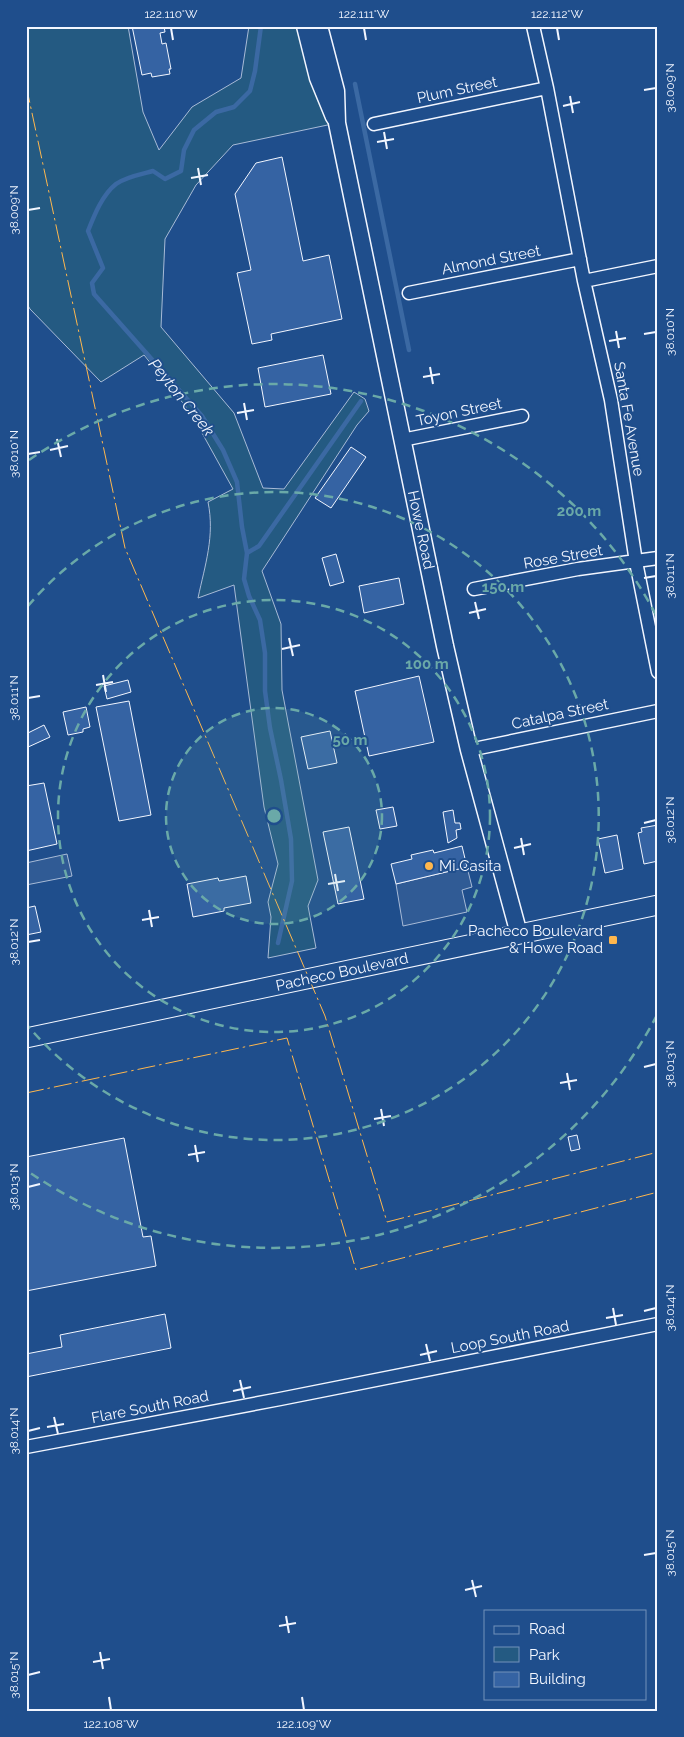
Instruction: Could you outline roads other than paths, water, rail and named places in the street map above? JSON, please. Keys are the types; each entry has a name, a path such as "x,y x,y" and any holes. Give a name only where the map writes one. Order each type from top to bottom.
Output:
{"main road":[{"name":"Pacheco Boulevard","path":"26,1038 658,905"}],"street":[{"name":"Howe Road","path":"306,26 318,78 337,123"},
{"name":"Howe Road","path":"319,26 336,91 337,123 445,646 469,750 518,934"},
{"name":"Santa Fe Avenue","path":"533,26 547,88 584,281 611,400 636,562 658,672"},
{"name":"Plum Street","path":"374,124 547,88"},
{"name":"Almond Street","path":"409,293 580,259"},
{"path":"584,281 658,266"},
{"name":"Toyon Street","path":"402,440 522,416"},
{"name":"Rose Street","path":"474,589 578,569 658,558"},
{"name":"Catalpa Street","path":"469,750 658,711"},
{"name":"Loop South Road","path":"280,1399 658,1324"},
{"name":"Flare South Road","path":"26,1447 280,1399"}],"waterway":[{"name":"Peyton Creek","path":"261,26 255,71 250,91 234,107 216,112 194,130 184,150 181,171 165,179 153,171 116,184 103,200 88,231 103,268 92,283 94,294 202,416 223,450 237,482 247,553 244,579 249,596 260,620 265,653 265,691 270,728 291,839 292,881 278,943"},
{"path":"355,84 409,350"},
{"path":"247,553 259,546 361,401"}],"place":[{"name":"Mi Casita","path":"429,866"},
{"name":"Pacheco Boulevard & Howe Road","path":"613,940"}]}
